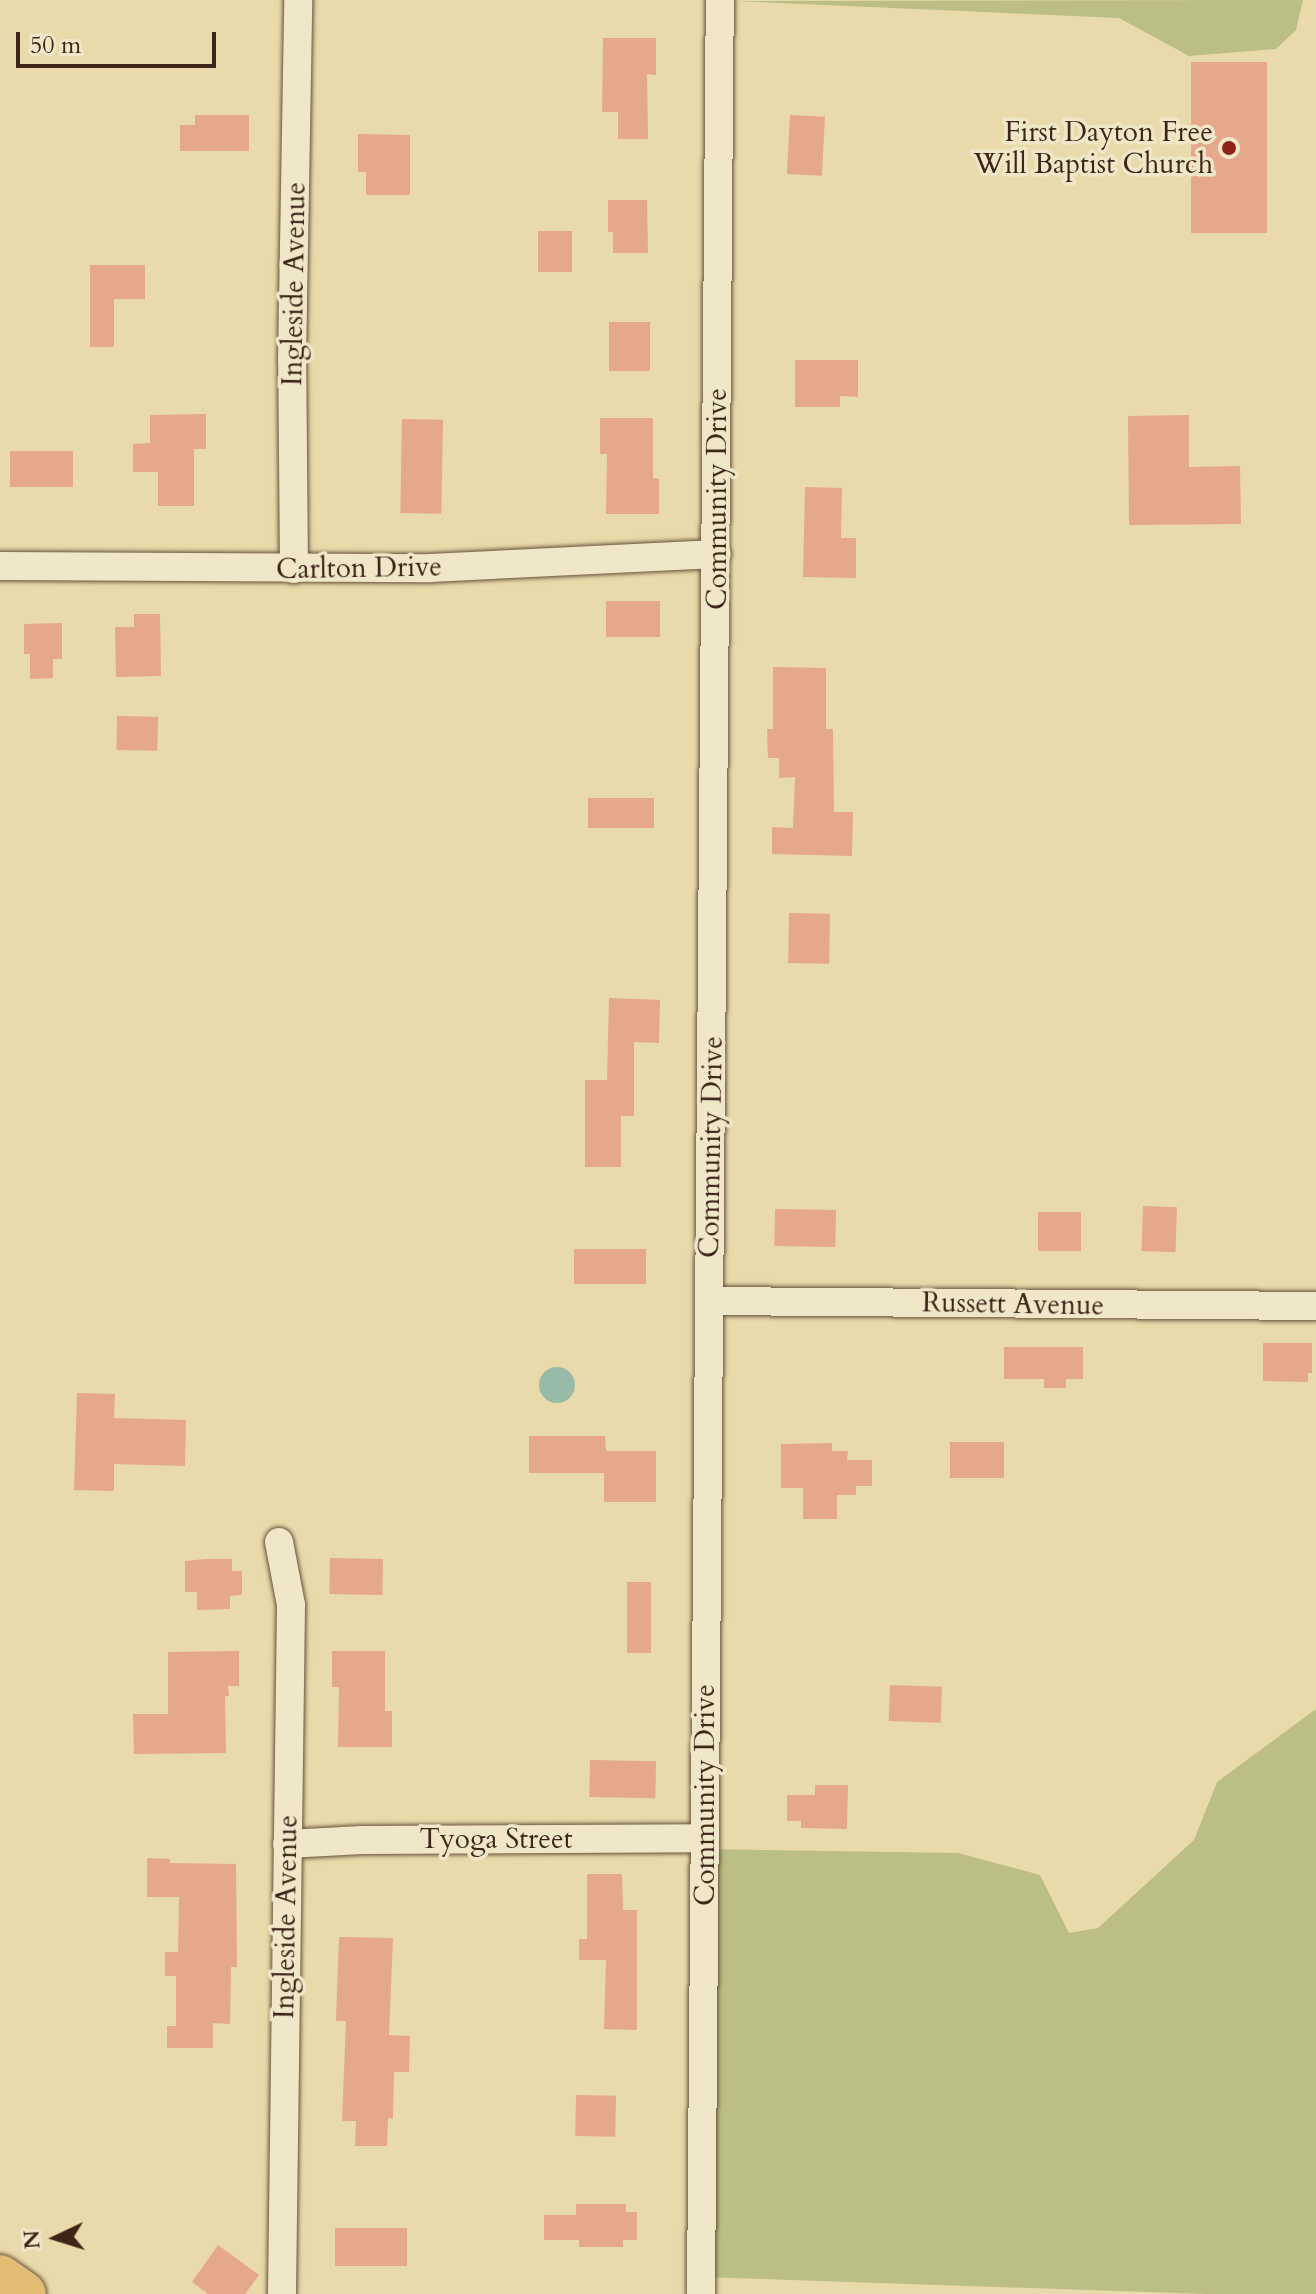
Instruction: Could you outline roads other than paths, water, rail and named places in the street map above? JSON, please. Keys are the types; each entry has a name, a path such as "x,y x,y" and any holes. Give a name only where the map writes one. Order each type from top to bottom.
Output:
{"main road":[{"path":"0,2277 24,2294"}],"street":[{"name":"Ingleside Avenue","path":"294,569 292,360 298,0"},
{"name":"Community Drive","path":"701,2294 720,0"},
{"name":"Carlton Drive","path":"0,566 430,568 717,554"},
{"name":"Russett Avenue","path":"709,1301 1316,1306"},
{"name":"Ingleside Avenue","path":"279,1542 291,1605 282,2294"},
{"name":"Tyoga Street","path":"287,1844 362,1840 704,1838"}],"place":[{"name":"First Dayton Free Will Baptist Church","path":"1229,148"}]}
